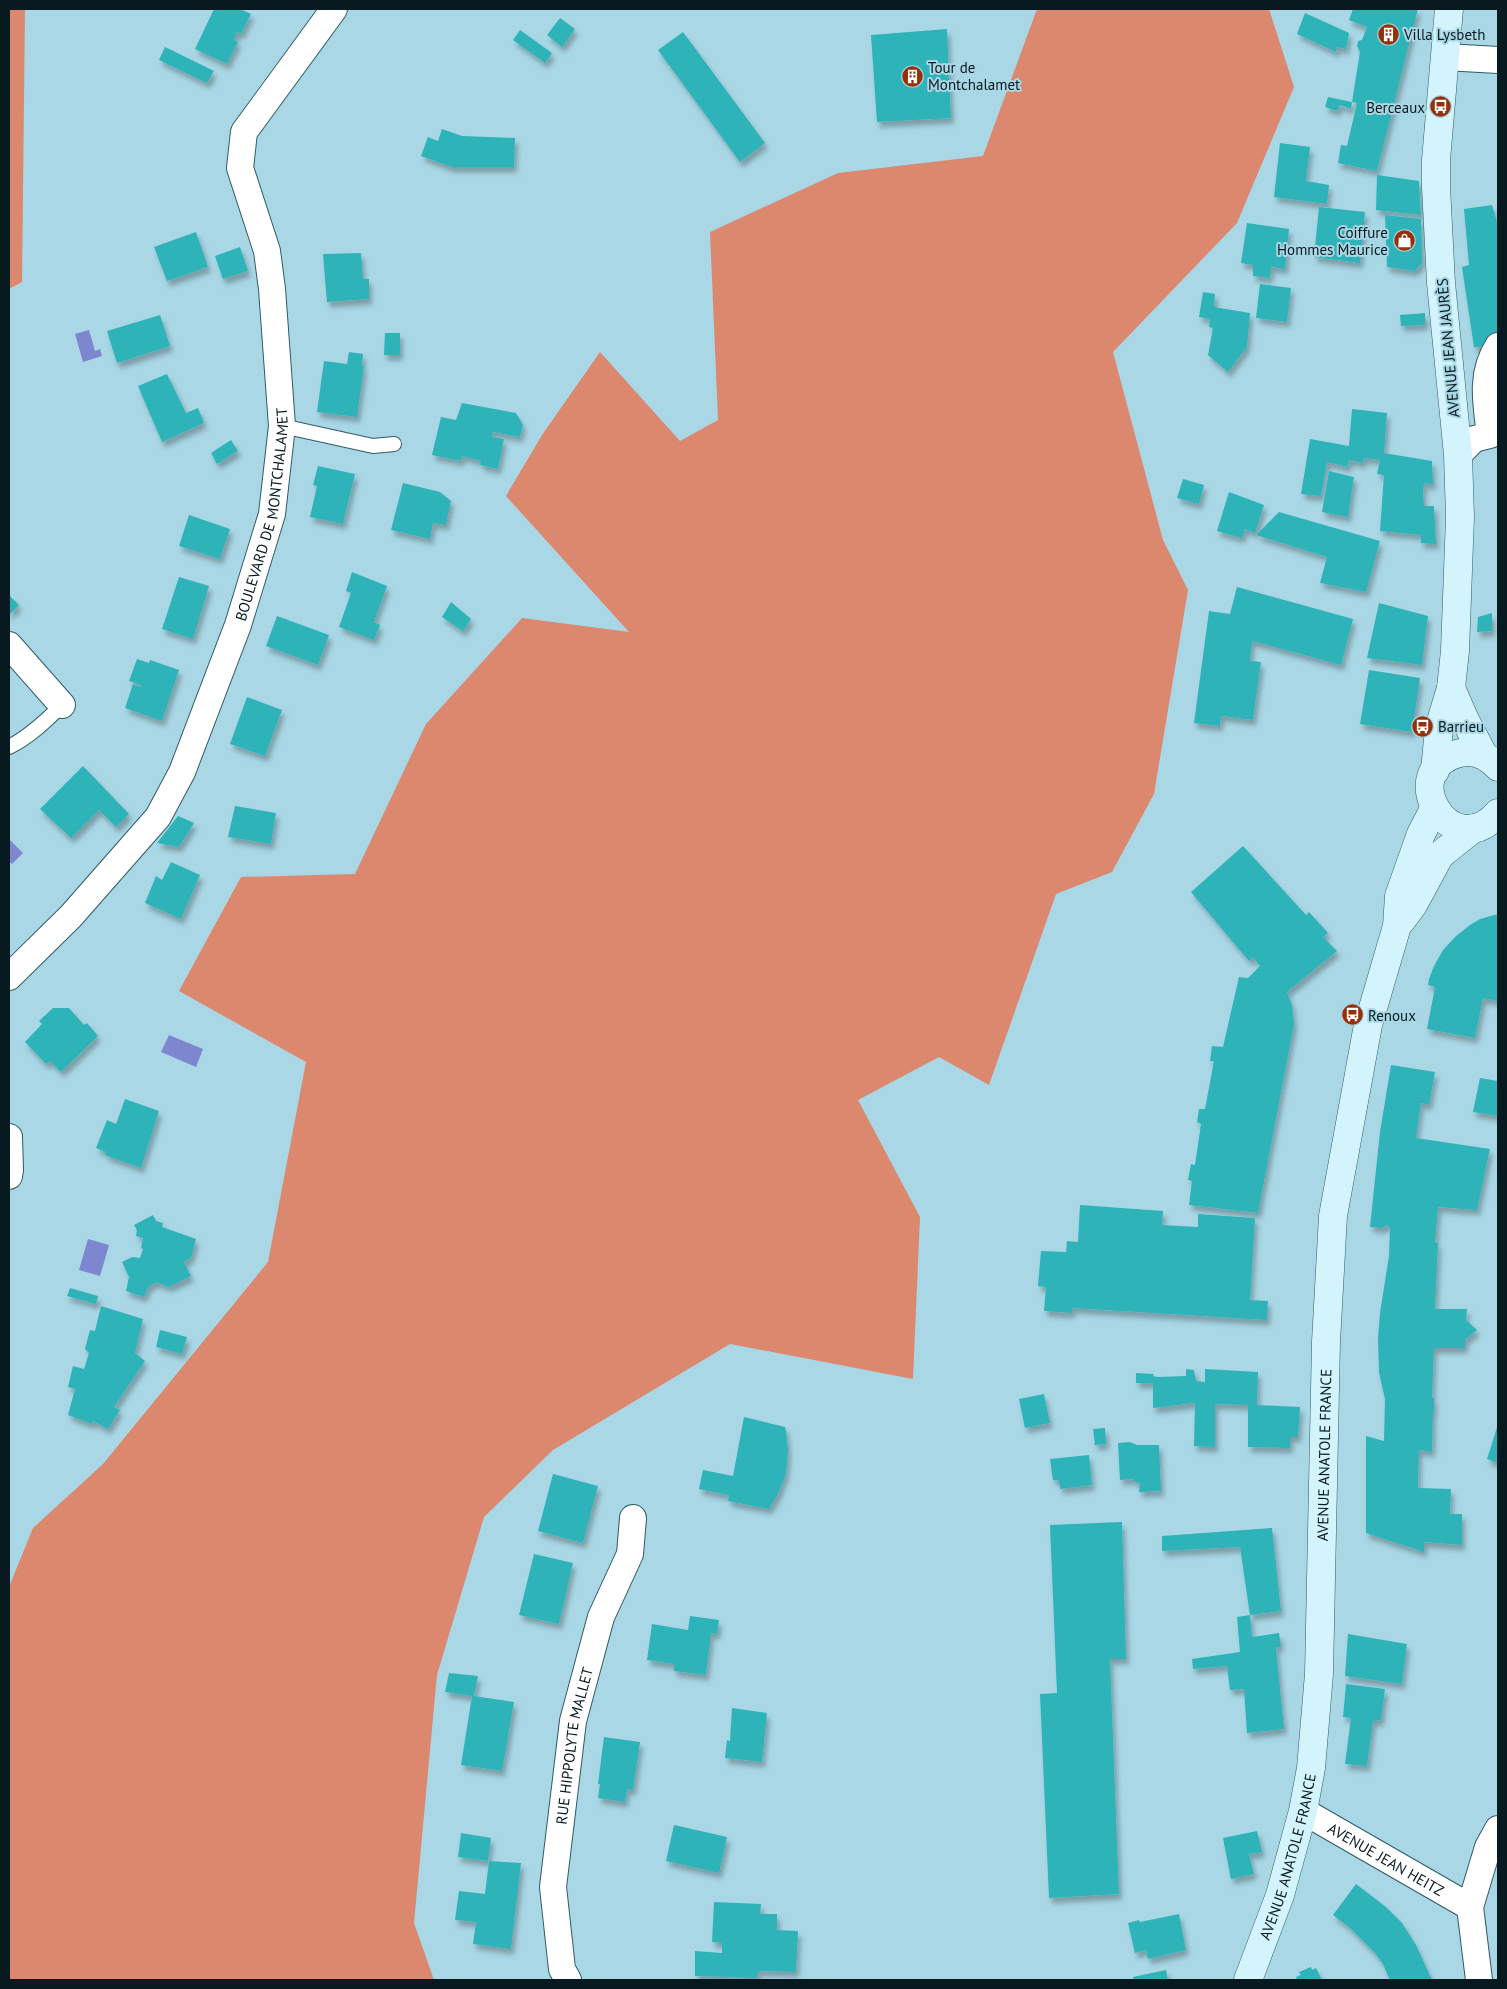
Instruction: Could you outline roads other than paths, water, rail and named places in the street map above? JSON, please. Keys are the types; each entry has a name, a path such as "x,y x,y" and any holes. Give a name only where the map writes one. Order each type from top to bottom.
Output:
{"main road":[{"name":"AVENUE JEAN JAURÈS","path":"1434,809 1429,791 1434,771 1439,728 1451,688 1455,651 1460,526 1458,455 1441,283 1436,187 1449,9"},
{"name":"AVENUE JEAN JAURÈS","path":"1451,688 1465,720 1491,762"},
{"path":"1434,771 1452,755 1472,752 1491,762"},
{"path":"1434,809 1451,825 1462,828 1489,824"},
{"name":"AVENUE ANATOLE FRANCE","path":"1248,1980 1280,1895 1303,1811 1311,1768 1319,1674 1326,1342 1333,1216 1368,1025 1397,926 1399,896 1421,834 1434,809"},
{"name":"AVENUE ANATOLE FRANCE","path":"1397,926 1413,905 1440,855 1489,824"}],"street":[{"name":"BOULEVARD DE MONTCHALAMET","path":"9,977 71,916 158,817 182,772 238,625 272,514 282,426 267,251 240,168 244,132 334,9"},
{"path":"1445,56 1498,60"},
{"path":"1458,455 1474,439 1490,435 1485,389 1490,360 1495,350"},
{"path":"9,645 62,705"},
{"path":"9,1137 9,1176"},
{"name":"RUE HIPPOLYTE MALLET","path":"568,1980 562,1969 553,1886 573,1721 601,1617 630,1554 633,1518"},
{"name":"AVENUE JEAN HEITZ","path":"1303,1811 1470,1907"},
{"path":"1480,1980 1470,1907 1488,1847 1498,1829"}],"lane":[{"path":"282,426 373,446 394,444"},
{"path":"9,747 46,721 62,705"}],"water":[{"path":"89,330 95,351 100,349 102,356 83,362 75,334"},
{"path":"9,839 23,853 12,864 9,861"},
{"path":"169,1035 203,1049 196,1067 161,1052"},
{"path":"88,1239 109,1245 100,1276 79,1270"}],"place":[{"name":"Villa Lysbeth","path":"1388,34"},
{"name":"Tour de Montchalamet","path":"912,76"},
{"name":"Berceaux","path":"1441,107"},
{"name":"Coiffure Hommes Maurice","path":"1404,241"},
{"name":"Barrieu","path":"1422,726"},
{"name":"Renoux","path":"1352,1015"}]}
